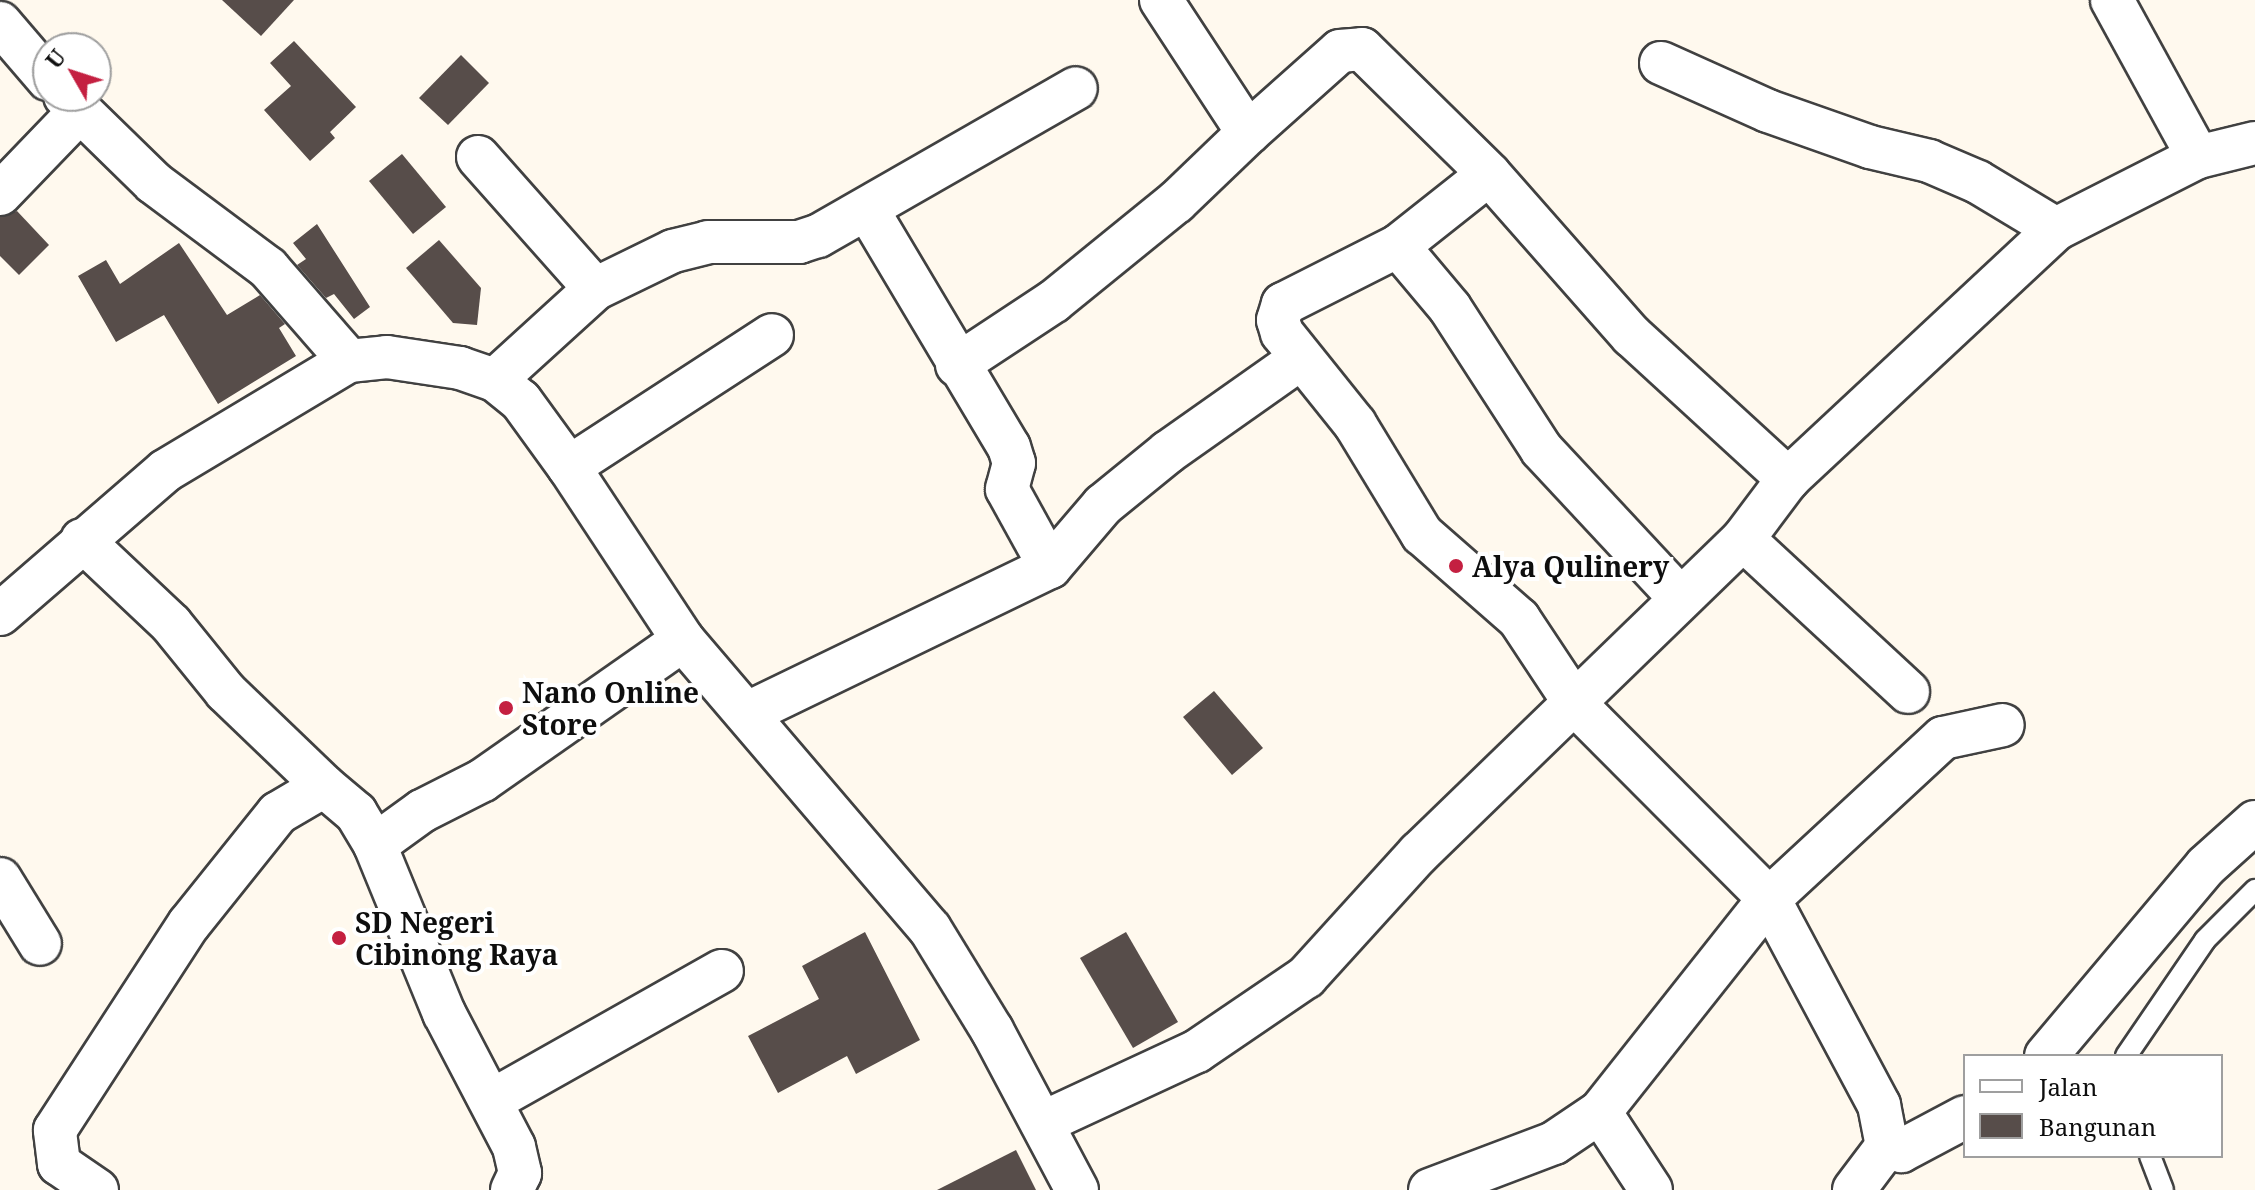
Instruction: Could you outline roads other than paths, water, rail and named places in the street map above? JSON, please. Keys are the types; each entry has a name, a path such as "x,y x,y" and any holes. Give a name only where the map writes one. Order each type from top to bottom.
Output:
{"street":[{"path":"1161,0 1248,133"},
{"path":"2112,0 2198,157"},
{"path":"0,23 32,60"},
{"path":"957,365 1054,301 1176,202 1340,51 1362,49 1489,174 1632,336 1788,479"},
{"path":"1661,63 1768,111 1870,147 1929,161 1978,182 2056,229"},
{"path":"495,380 595,289 673,251 708,242 799,242 867,209 1076,88"},
{"path":"0,194 65,112"},
{"path":"81,112 154,183 268,268 349,361"},
{"path":"1042,1123 1197,1051 1294,987 1419,853 1576,705 1680,598 1743,539 1788,479 2056,229 2198,157 2255,143"},
{"path":"478,157 595,289"},
{"path":"1489,174 1398,246 1283,304 1278,320 1282,333 1355,424 1416,526 1519,619 1576,705 1769,899 1879,1105 1887,1146 1854,1190"},
{"path":"867,209 957,365 1009,447 1014,463 1007,489 1050,567"},
{"path":"1398,246 1450,308 1542,450 1680,598"},
{"path":"569,467 772,335"},
{"path":"0,614 165,471 349,361 387,357 460,368 495,380 521,401 569,467 683,640 930,929 1077,1190"},
{"path":"748,713 1050,567 1085,532 1103,505 1168,452 1300,359"},
{"path":"1743,539 1908,692"},
{"path":"82,540 171,624 226,692 356,813 375,845 444,1013 514,1147 520,1173 512,1190"},
{"path":"375,845 422,811 483,780 683,640"},
{"path":"1430,1190 1554,1143 1600,1112 1769,899 1936,743 2003,725"},
{"path":"97,1190 59,1164 55,1130 189,924 238,859 278,813 324,786"},
{"path":"2048,1054 2206,866 2255,822"},
{"path":"0,879 40,944"},
{"path":"491,1101 722,971"},
{"path":"1600,1112 1651,1190"},
{"path":"1887,1146 1901,1151 1963,1118"}],"lane":[{"path":"2127,1054 2205,940 2255,890"},
{"path":"2151,1158 2163,1190"}],"place":[{"name":"Alya Qulinery","path":"1456,566"},
{"name":"Nano Online Store","path":"506,708"},
{"name":"SD Negeri Cibinong Raya","path":"339,938"}]}
